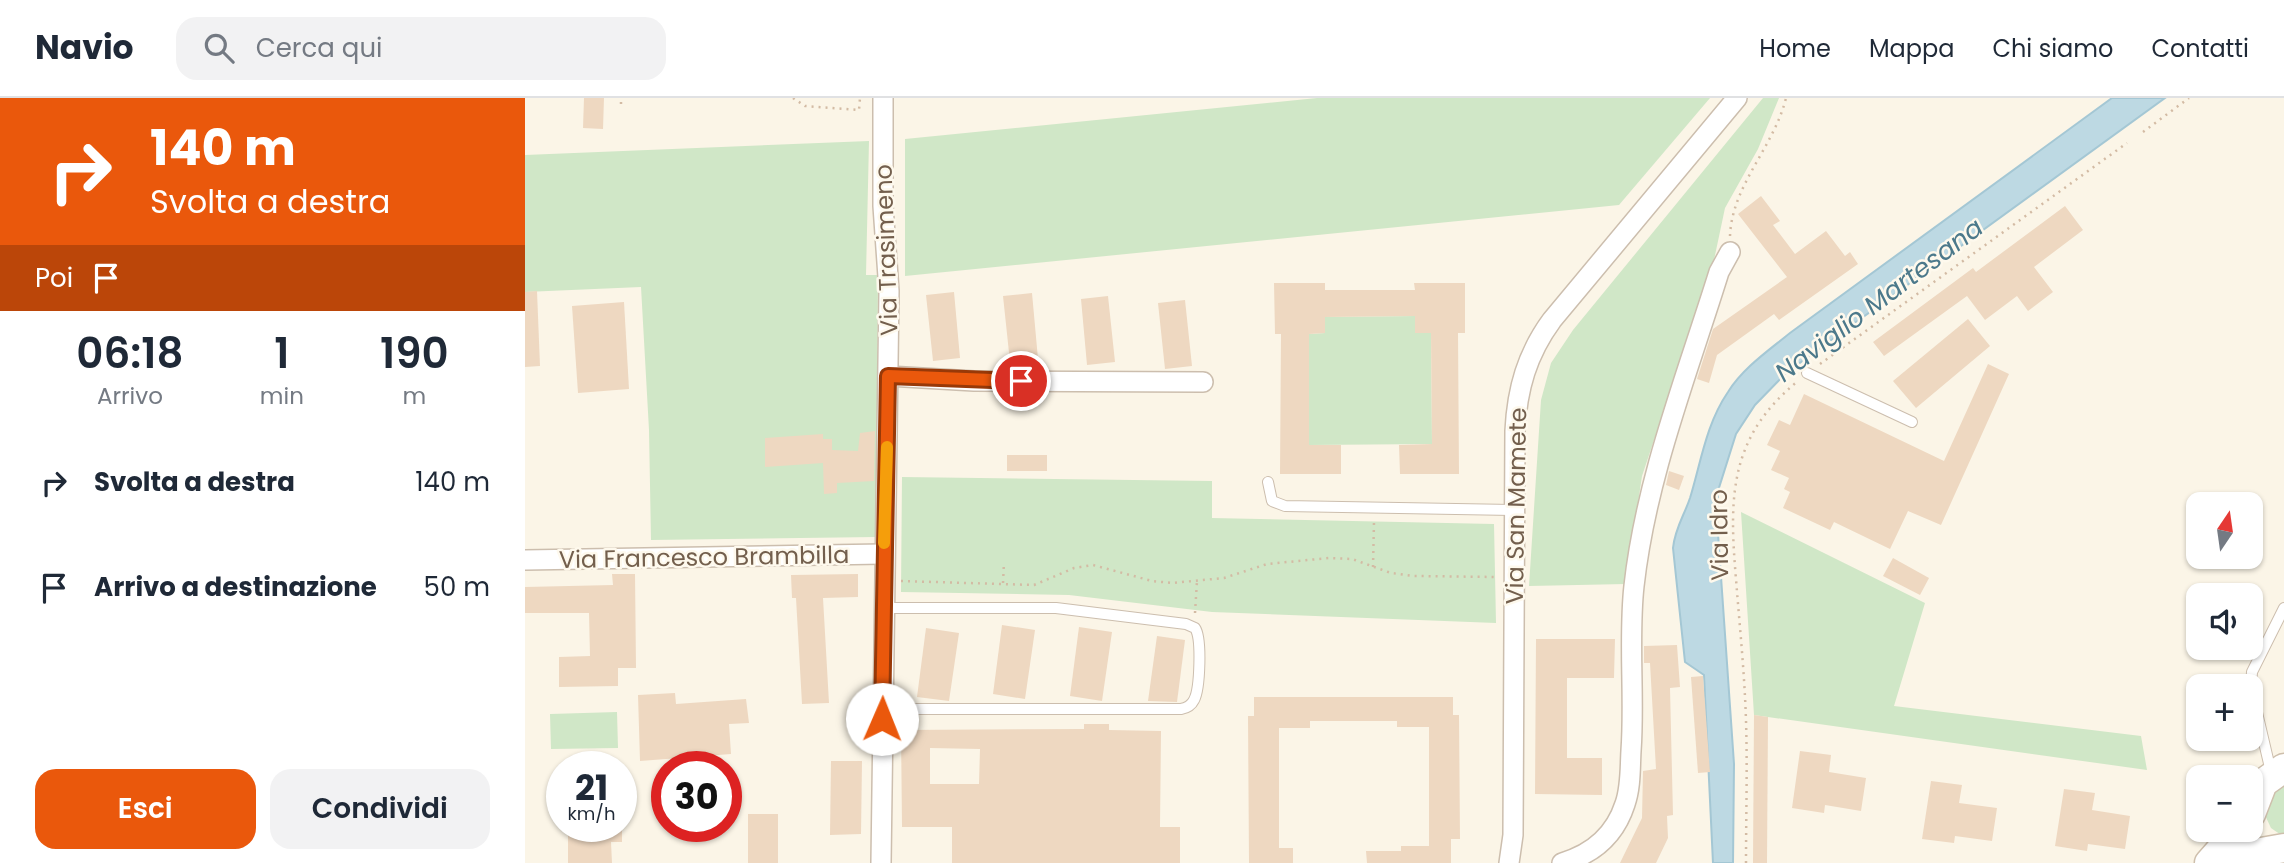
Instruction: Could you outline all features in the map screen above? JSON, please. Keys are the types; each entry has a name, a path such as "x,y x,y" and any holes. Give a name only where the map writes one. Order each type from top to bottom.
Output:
{"street":[{"name":"Via Trasimeno","path":"881,863 883,554 889,281 883,224 883,98"},
{"name":"Via San Mamete","path":"1509,863 1513,835 1513,510 1518,397 1536,344 1558,313 1737,98"},
{"path":"1562,863 1586,854 1601,843 1618,821 1626,800 1633,723 1632,618 1635,579 1656,475 1719,272 1730,252"},
{"path":"888,376 974,381 1203,382"},
{"name":"Via Francesco Brambilla","path":"525,560 883,554"},
{"path":"2263,784 2278,771"},
{"path":"2209,863 2227,842"},
{"path":"2226,863 2250,854 2284,848"}],"lane":[{"path":"1807,373 1912,422"},
{"path":"1268,482 1272,501 1280,506 1513,510"},
{"path":"882,709 1186,708 1194,701 1197,691 1199,639 1191,626 1056,608 883,608"},
{"path":"2278,771 2252,687 2252,672 2284,608"}],"path":[{"path":"621,98 621,104"},
{"path":"793,98 805,106 859,110 860,98"},
{"path":"1730,252 1734,204 1760,159 1786,98"},
{"path":"2143,132 2189,98"},
{"name":"Via Idro","path":"1746,863 1746,725 1732,531 1733,497 1741,458 1753,431 1774,402 1807,373 2127,144"},
{"path":"1373,567 1374,522"},
{"path":"898,581 1034,584 1074,568 1093,565 1152,581 1198,581 1224,578 1267,564 1329,558 1352,559 1373,567 1414,576 1499,577"},
{"path":"1003,562 1003,583"},
{"path":"1191,626 1196,610 1198,581"}],"green space":[{"path":"1317,98 1710,98 1619,205 905,276 905,139"},
{"path":"1763,98 1779,98 1758,149 1725,208 1714,260 1642,476 1626,584 1529,586 1541,400 1551,363 1573,330"},
{"path":"869,141 866,275 878,275 876,537 651,540 649,430 641,287 525,292 525,155"},
{"path":"1415,316 1415,333 1431,333 1432,444 1309,445 1309,334 1325,333 1325,317"},
{"path":"902,477 1212,481 1212,518 1494,524 1496,623 1212,612 1069,595 901,592"},
{"path":"1741,512 1925,603 1894,706 2141,736 2147,770 1754,715"},
{"path":"617,712 618,748 551,749 550,714"},
{"path":"2284,777 2284,837 2271,828 2263,811"}],"water":[{"name":"Naviglio Martesana","path":"2112,98 2165,98 1786,373 1755,405 1736,434 1718,491 1717,519 1734,764 1733,863 1713,863 1704,675 1685,662 1673,548 1714,417 1734,383 1756,360"}],"building":[{"path":"584,98 604,98 603,129 583,128"},
{"path":"1761,196 1780,221 1773,225 1795,254 1826,231 1845,256 1850,252 1858,264 1779,320 1774,314 1717,355 1709,383 1697,379 1713,329 1787,277 1738,214"},
{"path":"2065,206 2083,230 2034,267 2053,292 2028,311 2017,296 1985,320 1967,296 1884,356 1873,342 1973,268 1976,272"},
{"path":"1274,283 1325,283 1325,290 1415,290 1414,283 1465,283 1465,333 1458,333 1459,474 1400,474 1399,445 1432,444 1431,333 1415,333 1415,316 1325,317 1325,333 1309,334 1309,445 1341,445 1341,474 1280,474 1281,334 1275,334"},
{"path":"537,291 540,366 525,367 525,292"},
{"path":"954,292 960,358 933,361 926,295"},
{"path":"1032,293 1038,359 1010,362 1003,296"},
{"path":"1108,296 1115,362 1087,365 1081,299"},
{"path":"1185,300 1192,366 1165,369 1158,303"},
{"path":"624,302 629,389 578,393 572,306"},
{"path":"1968,319 1990,346 1916,408 1893,381"},
{"path":"1988,364 2009,374 1941,525 1908,511 1890,549 1834,522 1830,530 1783,508 1790,492 1784,489 1789,478 1771,470 1780,451 1767,445 1779,420 1790,425 1804,394 1944,461"},
{"path":"875,431 874,481 837,483 837,493 824,494 823,463 765,467 765,438 823,434 823,439 832,439 832,450 858,451 860,433"},
{"path":"1007,455 1047,455 1047,471 1007,471"},
{"path":"1669,471 1684,476 1679,490 1666,485"},
{"path":"1893,558 1929,578 1920,595 1883,576"},
{"path":"612,574 635,574 636,668 618,668 618,686 559,687 559,657 590,656 589,613 525,613 525,587 613,585"},
{"path":"858,574 858,597 823,598 829,703 802,704 796,598 792,598 791,575"},
{"path":"1002,625 1035,630 1025,699 993,694"},
{"path":"1079,627 1112,632 1102,701 1070,696"},
{"path":"926,628 959,633 949,701 917,697"},
{"path":"1157,636 1185,640 1177,702 1148,701"},
{"path":"1536,639 1615,639 1614,678 1567,678 1567,758 1602,758 1602,795 1535,794"},
{"path":"1677,645 1680,687 1670,688 1673,815 1667,816 1668,838 1656,863 1620,863 1642,818 1643,771 1656,769 1650,663 1644,663 1644,646"},
{"path":"1703,676 1710,772 1698,773 1691,677"},
{"path":"675,693 676,704 746,699 749,723 729,724 731,751 651,751 651,760 640,761 638,695"},
{"path":"1254,697 1453,697 1453,715 1459,715 1460,839 1451,839 1451,863 1367,863 1366,851 1401,851 1401,846 1429,846 1429,727 1397,727 1397,721 1310,721 1310,728 1279,728 1279,848 1293,848 1293,863 1249,863 1248,716 1254,716"},
{"path":"1754,715 1768,717 1767,863 1753,863"},
{"path":"1084,724 1109,724 1109,730 1161,731 1160,827 1180,827 1180,863 952,863 952,827 902,827 901,730 1084,729","holes":["930,748 980,749 979,784 930,784"]},
{"path":"1800,751 1831,755 1829,772 1866,778 1861,811 1825,805 1824,813 1792,808"},
{"path":"831,761 862,761 861,834 830,835"},
{"path":"1931,781 1962,785 1959,803 1997,808 1992,841 1955,836 1954,843 1922,839"},
{"path":"2064,789 2095,793 2092,810 2130,816 2125,849 2088,844 2087,851 2055,846"},
{"path":"748,814 778,814 778,863 748,863"},
{"path":"568,842 611,842 612,863 568,863"}],"slow traffic":[{"path":"884,543 887,447"}],"route":[{"path":"882,719 888,376 1021,381"}]}
